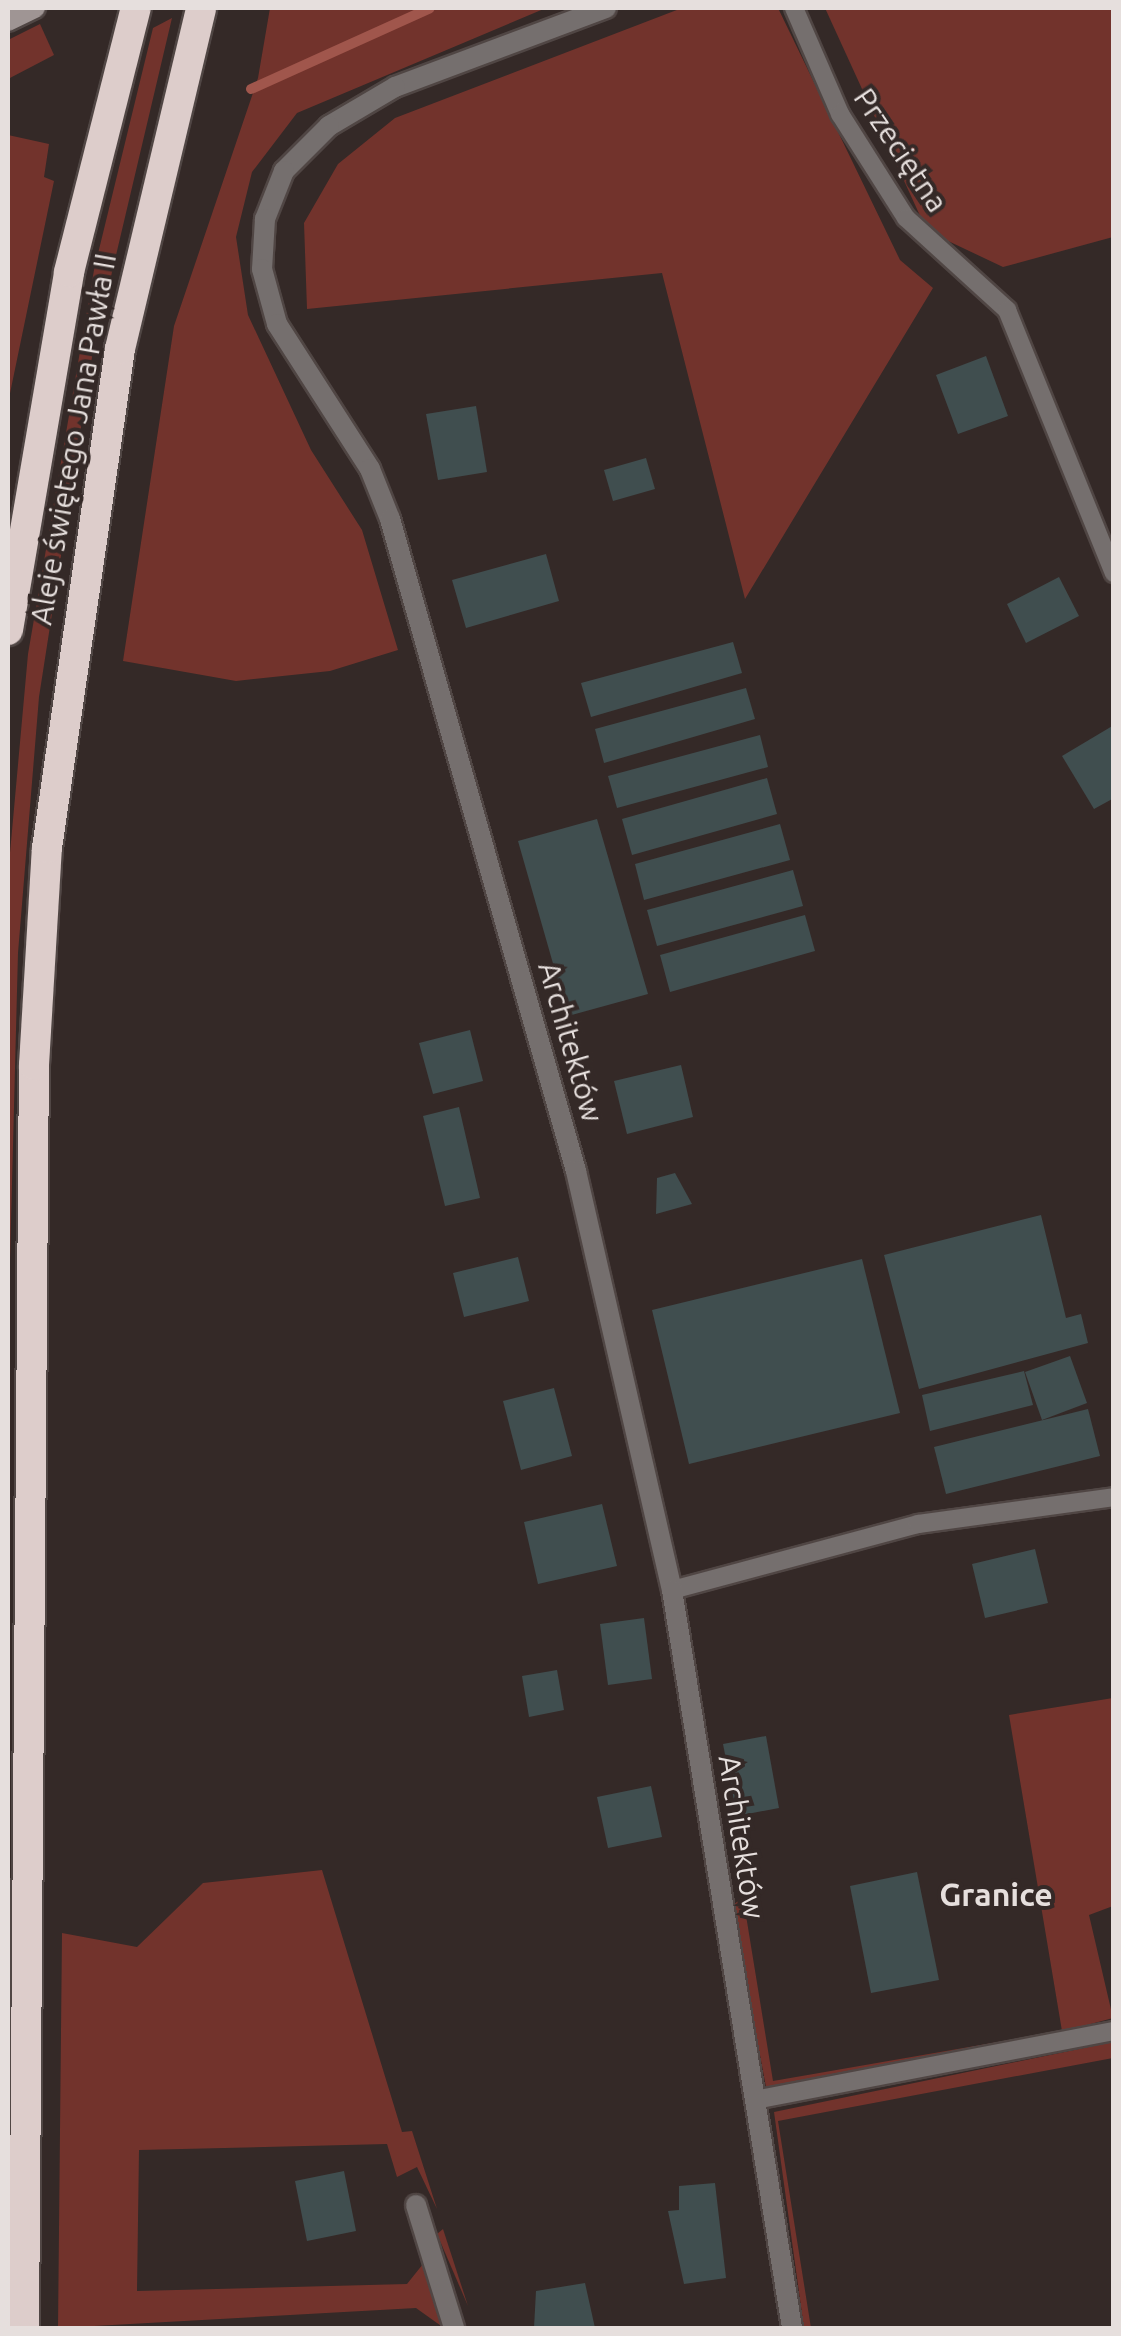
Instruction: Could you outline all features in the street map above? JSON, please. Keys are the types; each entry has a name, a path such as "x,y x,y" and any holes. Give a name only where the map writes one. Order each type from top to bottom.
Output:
{"highway":[{"name":"Aleje świętego Jana Pawła II","path":"8,630 69,272 136,8"},
{"name":"Aleje świętego Jana Pawła II","path":"24,2328 33,1143 47,848 120,350 201,10"}],"main road":[{"path":"8,21 35,8"}],"street":[{"name":"Architektów","path":"606,8 395,87 330,126 284,170 265,219 262,269 277,324 370,470 390,519 576,1171 672,1590 792,2328"},
{"path":"416,2204 454,2328"}],"lane":[{"name":"Przeciętna","path":"794,8 840,114 906,218 1007,310 1114,573"},
{"path":"672,1590 918,1524 1114,1497"},
{"path":"755,2100 1114,2031"}],"shaded area":[{"path":"270,8 546,8 297,113 252,172 236,237 248,315 311,450 362,530 398,650 330,671 236,681 123,661 174,326 258,78"},
{"path":"682,8 778,8 900,260 933,288 745,599 662,273 307,309 304,223 338,164 395,118"},
{"path":"825,8 1113,8 1113,237 1003,267 927,231"},
{"path":"172,18 92,357 39,697 18,953 8,1338 8,875 28,654 94,270 153,28"},
{"path":"40,24 54,55 8,79 8,40"},
{"path":"8,135 49,144 44,177 54,181 8,403"},
{"path":"1113,1698 1113,1906 1089,1915 1113,2018 1024,2042 766,2087 732,1906 743,1897 773,2081 1062,2031 1009,1715"},
{"path":"322,1870 402,2132 412,2131 437,2209 417,2167 397,2177 387,2144 139,2150 137,2291 407,2284 423,2264 444,2328 416,2308 58,2328 62,1933 137,1947 203,1883"},
{"path":"1113,2042 1113,2058 778,2121 811,2328 804,2328 774,2112"},
{"path":"443,2229 468,2306 437,2234"}],"building":[{"path":"986,356 1008,416 958,434 936,375"},
{"path":"476,406 487,472 438,480 426,414"},
{"path":"646,458 655,489 613,501 604,470"},
{"path":"546,554 559,601 466,628 452,580"},
{"path":"1059,577 1079,616 1026,643 1007,604"},
{"path":"733,642 742,673 591,717 581,683"},
{"path":"746,688 755,719 604,763 595,729"},
{"path":"1114,725 1114,798 1094,809 1062,756"},
{"path":"760,735 768,767 617,808 608,776"},
{"path":"767,778 777,814 632,855 622,819"},
{"path":"597,819 648,994 568,1016 518,841"},
{"path":"780,824 790,860 644,900 635,864"},
{"path":"793,870 803,906 657,946 647,910"},
{"path":"805,915 815,951 670,992 660,955"},
{"path":"470,1030 483,1081 433,1094 419,1043"},
{"path":"681,1065 693,1117 627,1134 614,1081"},
{"path":"459,1107 480,1198 445,1206 423,1116"},
{"path":"675,1173 692,1204 656,1214 657,1178"},
{"path":"1041,1215 1066,1318 1081,1314 1088,1343 919,1389 884,1255"},
{"path":"518,1257 529,1301 464,1317 453,1273"},
{"path":"862,1259 900,1413 689,1464 652,1310"},
{"path":"1070,1356 1087,1403 1042,1420 1025,1372"},
{"path":"1024,1371 1033,1405 930,1431 922,1395"},
{"path":"554,1388 572,1456 521,1470 503,1401"},
{"path":"1088,1409 1100,1456 946,1494 934,1447"},
{"path":"602,1504 617,1566 538,1584 524,1522"},
{"path":"1035,1549 1048,1603 985,1618 972,1564"},
{"path":"644,1618 652,1679 608,1685 600,1624"},
{"path":"557,1670 564,1710 529,1717 522,1676"},
{"path":"766,1736 779,1808 737,1816 723,1744"},
{"path":"651,1786 662,1837 608,1848 597,1797"},
{"path":"917,1872 939,1980 871,1993 850,1886"},
{"path":"344,2171 356,2231 307,2241 295,2181"},
{"path":"715,2183 726,2278 684,2284 668,2211 679,2210 679,2186"},
{"path":"585,2283 595,2328 534,2328 536,2291"}],"waterway":[{"path":"251,89 430,8"}],"district":[{"name":"Granice","path":"996,1894"}]}
